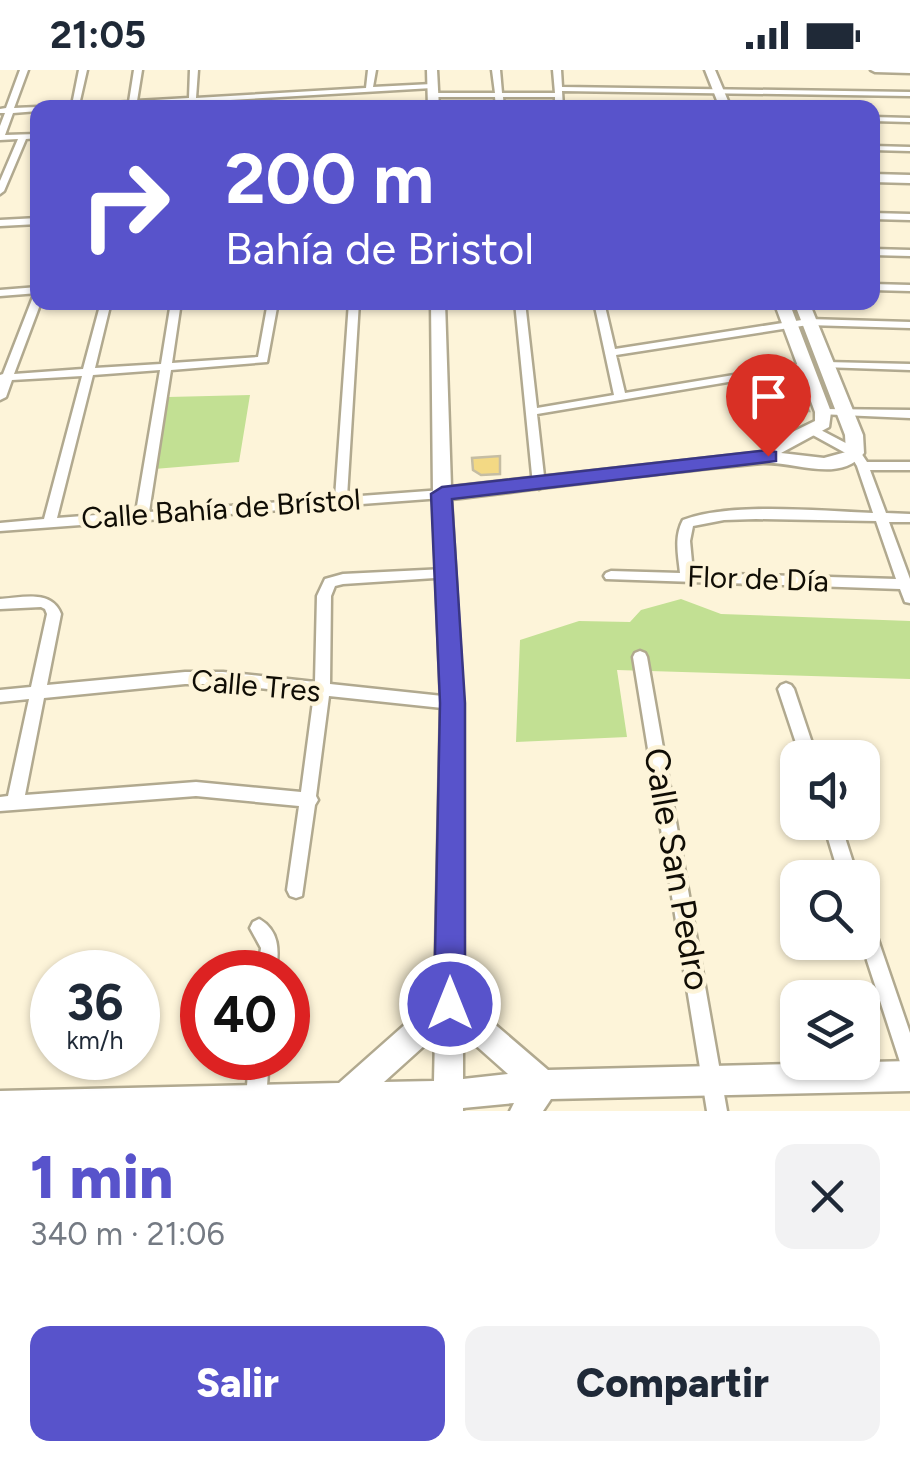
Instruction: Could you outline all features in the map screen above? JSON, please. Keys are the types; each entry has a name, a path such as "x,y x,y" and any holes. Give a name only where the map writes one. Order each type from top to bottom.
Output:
{"street":[{"path":"24,70 5,111 0,138 30,137"},
{"path":"76,100 83,70"},
{"path":"133,100 138,70"},
{"path":"192,100 194,70"},
{"path":"369,90 372,70"},
{"path":"432,70 433,96"},
{"path":"496,70 499,100"},
{"path":"557,70 560,100"},
{"path":"698,70 719,100"},
{"path":"710,70 712,100"},
{"path":"875,70 910,70"},
{"path":"243,100 369,90 433,96 712,91 910,94"},
{"path":"5,111 30,109"},
{"path":"880,119 910,120"},
{"path":"0,191 23,137"},
{"path":"880,148 910,149"},
{"path":"880,182 910,182"},
{"path":"880,216 910,216"},
{"path":"0,223 30,221"},
{"path":"880,252 910,253"},
{"path":"880,288 910,288"},
{"path":"0,293 30,293"},
{"path":"0,397 31,310"},
{"path":"50,522 104,310"},
{"path":"142,515 175,310"},
{"path":"4,378 263,360 272,310"},
{"path":"342,500 354,310"},
{"path":"438,310 452,703 448,1103"},
{"path":"521,310 539,486"},
{"path":"601,310 620,397"},
{"path":"788,310 826,365 854,434 879,518 908,588"},
{"path":"768,456 773,449 815,431 823,423 823,412 806,366 801,310"},
{"path":"609,354 800,324 910,325"},
{"path":"826,365 910,368"},
{"path":"531,412 806,366"},
{"path":"823,412 910,414"},
{"path":"815,431 859,459"},
{"path":"442,494 539,486 768,456 824,464 859,459 910,466"},
{"name":"Calle Bahía de Brístol","path":"0,527 442,494"},
{"path":"687,576 684,533 686,524 695,518 910,518"},
{"path":"296,890 322,692 324,596 330,583 446,574"},
{"name":"Flor de Día","path":"611,576 687,576 908,588"},
{"path":"0,604 43,602 52,606 54,614 38,693 8,804 196,788 310,800"},
{"name":"Calle San Pedro","path":"640,657 715,1096"},
{"name":"Calle Tres","path":"0,696 185,678 261,682 322,692 452,703"},
{"path":"786,689 803,740"},
{"path":"259,928 270,950"},
{"path":"876,960 910,1062"},
{"path":"450,1004 543,1085"},
{"path":"350,1104 450,1004"},
{"path":"0,1106 256,1100 448,1103 543,1085 715,1096 910,1076"},
{"path":"256,1100 258,1080"},
{"path":"525,1111 543,1085"}],"green space":[{"path":"250,395 239,462 154,469 168,397"},
{"path":"681,599 721,614 910,621 910,679 617,670 627,737 516,742 520,640 579,621 630,622 641,610"}],"building":[{"path":"793,375 809,411 777,411 766,379"},
{"path":"500,456 500,474 481,475 473,470 472,458"}],"route":[{"path":"450,1004 452,703 442,494 539,486 768,456"}]}
